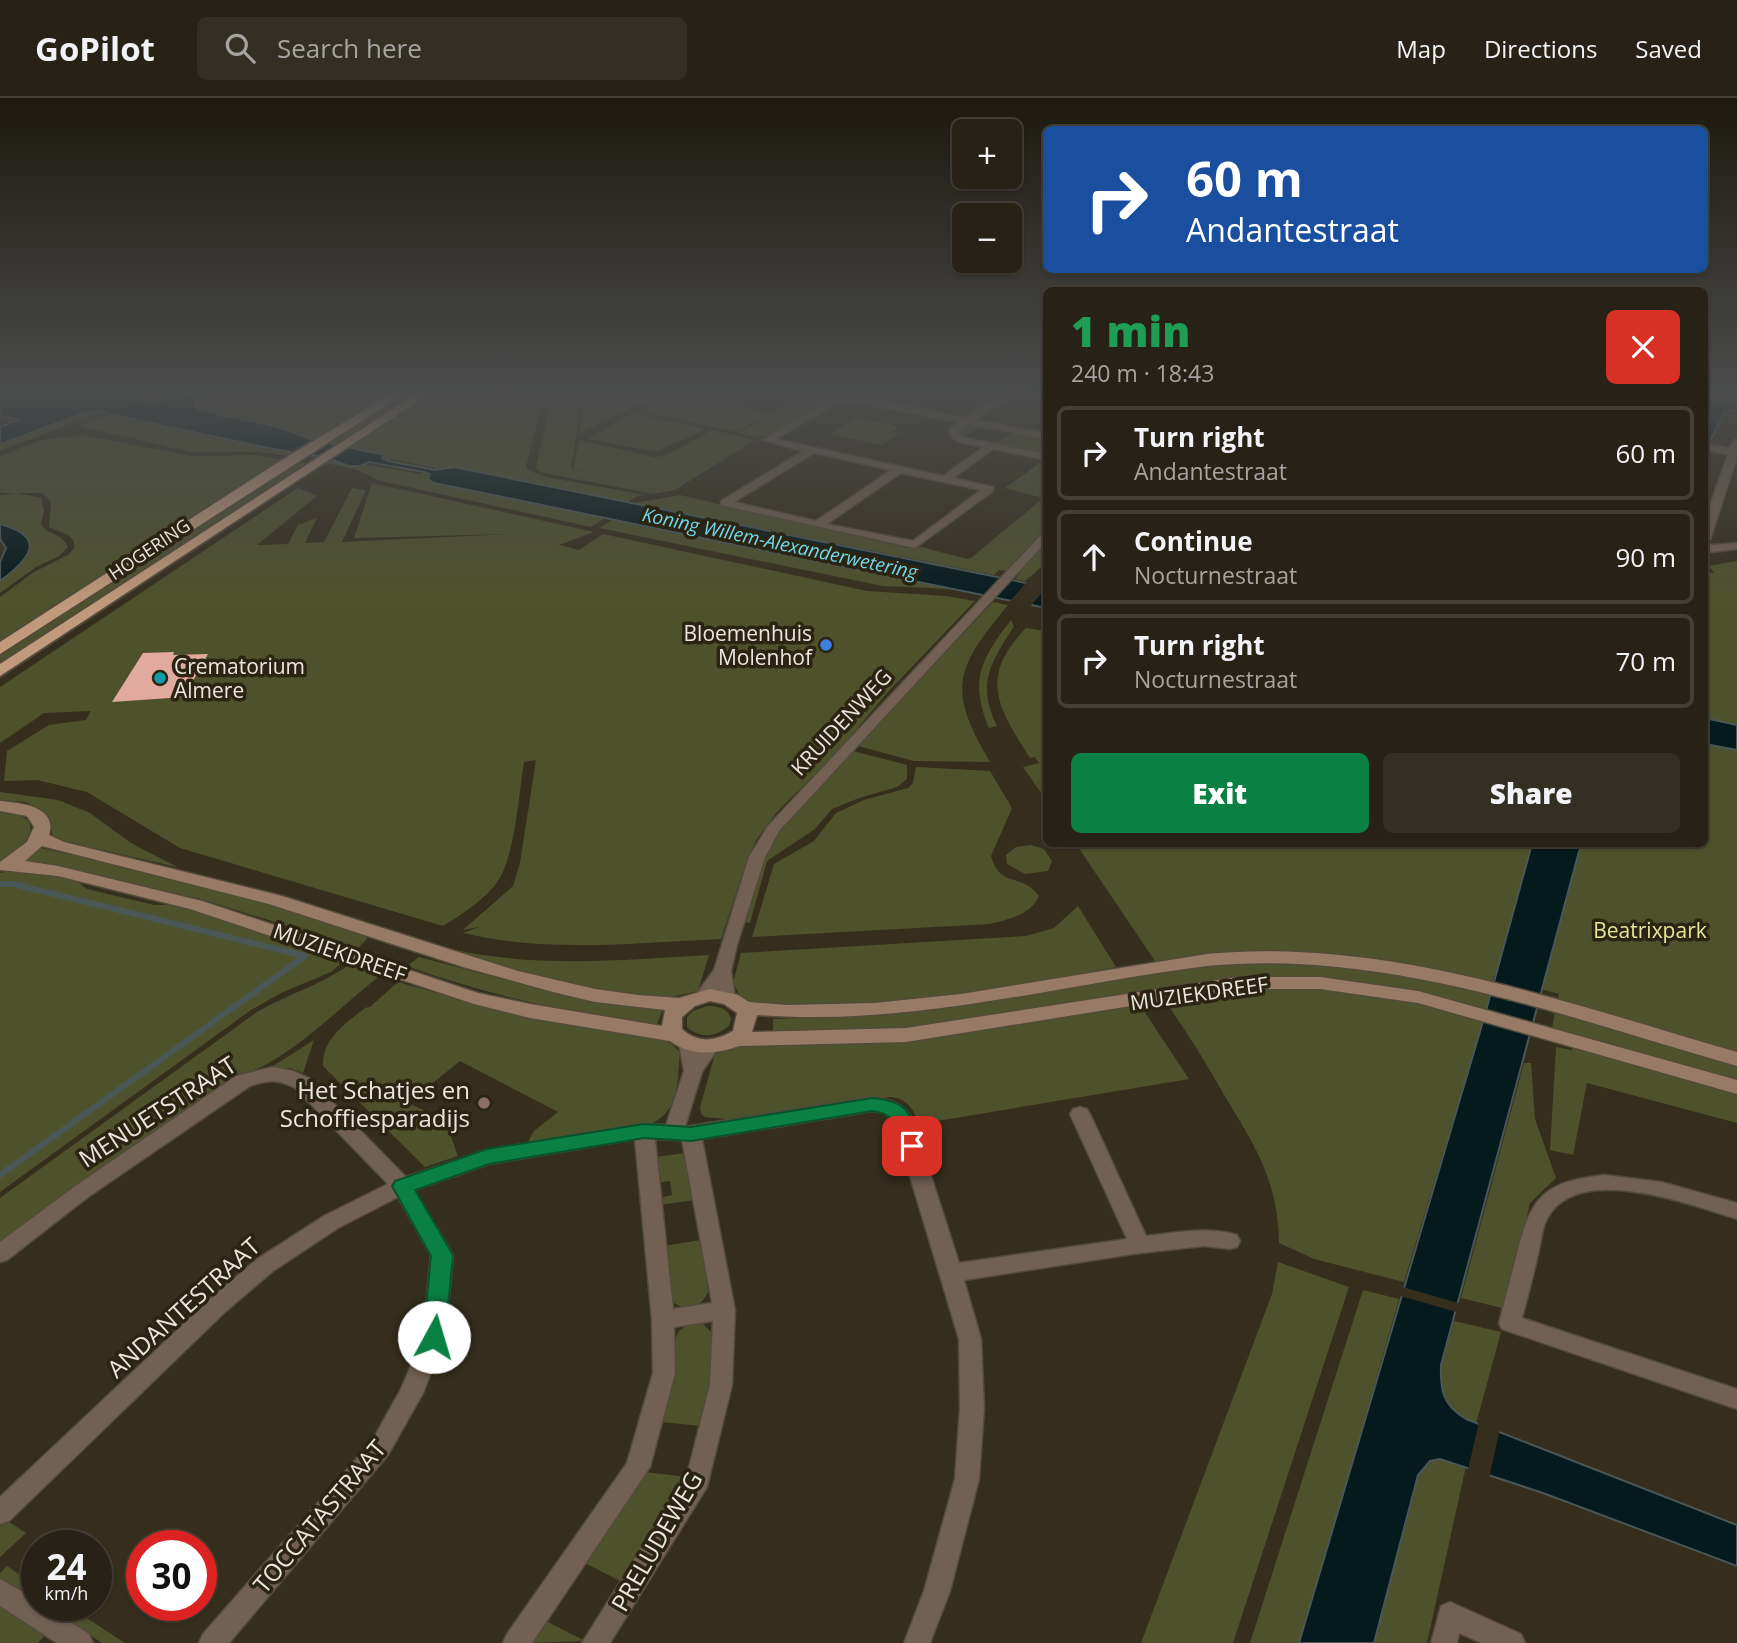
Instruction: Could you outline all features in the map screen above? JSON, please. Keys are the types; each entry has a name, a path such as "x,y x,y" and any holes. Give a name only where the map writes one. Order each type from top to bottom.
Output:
{"highway":[{"name":"HOGERING","path":"0,649 284,464"},
{"name":"HOGERING","path":"0,671 311,464"}],"main road":[{"path":"0,806 32,811 43,824 41,837 22,857 3,867"},
{"name":"MUZIEKDREEF","path":"41,837 59,846 248,891 513,977 559,988 681,1005"},
{"name":"MUZIEKDREEF","path":"3,867 58,871 196,905 474,998 509,1007 681,1039"},
{"name":"MUZIEKDREEF","path":"744,1008 777,1012 857,1011 964,1000 1180,963 1246,957 1343,961 1430,974 1737,1059"},
{"name":"MUZIEKDREEF","path":"733,1040 906,1035 1237,983 1320,983 1418,997 1737,1087"},
{"path":"704,996 726,997 744,1008 747,1025 733,1040 710,1046 681,1039 671,1020 681,1005 704,996"}],"street":[{"path":"790,464 725,503 915,545 989,489 878,464"},
{"path":"945,479 966,464"},
{"path":"1708,529 1731,464"},
{"path":"818,525 900,469"},
{"name":"KRUIDENWEG","path":"704,996 722,971 757,857 773,829 1043,539"},
{"path":"1708,548 1737,546"},
{"name":"KRUIDENWEG","path":"722,971 726,997"},
{"name":"PRELUDEWEG","path":"681,1039 693,1072"},
{"name":"PRELUDEWEG","path":"595,1643 698,1479 721,1385 724,1310 683,1133 693,1072 710,1046"},
{"name":"MENUETSTRAAT","path":"0,1254 81,1192 243,1082 265,1073 283,1072 302,1083 402,1186"},
{"name":"ANDANTESTRAAT","path":"0,1514 218,1306 265,1265 331,1222 402,1186 487,1157 644,1131 683,1133 872,1104 890,1106 900,1113 904,1120 951,1272"},
{"path":"1080,1114 1140,1245"},
{"path":"516,1643 638,1467 664,1373 663,1320 644,1131"},
{"path":"1737,1210 1658,1189 1604,1181 1578,1185 1556,1195 1538,1213 1510,1322 1737,1399"},
{"name":"TOCCATASTRAAT","path":"212,1643 380,1448 411,1394 434,1337 442,1255 402,1186"},
{"path":"917,1643 937,1591 967,1479 972,1408 970,1339 951,1272 1140,1245 1204,1238 1230,1241"},
{"path":"663,1320 724,1310"},
{"path":"0,1591 80,1643"},
{"path":"1444,1643 1450,1615 1512,1643"}],"green space":[{"path":"0,464 278,464 0,642 0,597 34,572 68,555 74,548 74,541 68,535 49,527 51,502 42,493 0,493"},
{"path":"290,464 307,464 0,665 0,652"},
{"path":"331,464 363,464 420,474 424,472 431,474 435,483 606,517 591,527 381,481 354,469"},
{"path":"417,464 526,464 528,470 546,477 646,495 628,502 454,467 435,470 436,468"},
{"path":"572,464 571,469 628,480 573,469 574,464 716,464 675,490 653,494 544,473 537,470 536,466"},
{"path":"1038,464 1043,464 1043,498 1005,488"},
{"path":"372,483 594,532 559,545 579,550 603,534 867,591 946,596 975,601 888,692 839,750 777,812 757,839 748,857 721,939 559,945 463,933 479,927 463,930 513,886 520,863 536,760 524,762 510,852 501,876 483,897 443,926 180,848 87,792 37,780 4,781 7,751 49,725 86,720 91,711 44,713 0,743 0,687 298,488 317,496 257,545 288,544 298,525 317,518 305,543 324,542 352,488 366,490 342,542 509,534 354,538"},
{"path":"17,493 41,498 44,511 41,524 47,531 63,539 68,547 59,556 36,567 0,593 0,581 25,558 16,528 0,524 0,495"},
{"path":"680,495 907,548 921,547 971,558 1043,498 1043,531 1006,571 999,570 994,575 635,503"},
{"path":"614,519 954,589 883,586 599,528"},
{"path":"1043,545 1043,566 1025,581 1015,579 1019,574 1016,573"},
{"name":"Beatrixpark","path":"1737,561 1737,1055 1557,1004 1559,994 1494,976 1491,988 1367,961 1157,964 1078,847 1708,847 1708,573 1714,573 1709,566"},
{"path":"993,602 1008,605 977,646 963,679 967,715 990,762 914,761 858,746"},
{"path":"1011,620 1014,626 989,674 988,697 997,726 989,728 980,696 981,671 992,647"},
{"path":"1026,628 1043,631 1043,796 1023,767 1039,763 1035,757 1030,758 1009,723 998,693 1002,662"},
{"path":"853,751 907,765 907,779 897,787 832,809 815,829 767,861 750,923 744,922 768,844"},
{"path":"916,767 990,771 1012,808 991,856 1000,873 1026,884 1039,896 1030,908 1018,916 989,924 752,937 774,864 814,841 836,813 864,800 908,788 913,783"},
{"path":"0,792 58,800 90,813 131,843 177,867 59,840 53,837 48,815 26,802 0,800"},
{"path":"0,813 26,819 30,832 19,848 0,862"},
{"path":"1031,845 1044,849 1052,861 1048,871 1025,874 1007,864 1006,855 1016,847"},
{"path":"41,848 258,897 364,933 367,939 358,948 201,899 26,860"},
{"path":"15,870 55,875 77,881 87,889 154,905 179,905 346,959 331,972 283,992 251,1010 0,1192 0,873"},
{"path":"1078,906 1116,967 974,996 810,1009 752,1003 741,997 733,983 741,953 1026,936 1054,928"},
{"path":"455,950 487,956 550,961 709,955 698,991 660,999 559,982 448,952"},
{"path":"419,957 546,991 663,1009 656,1027 562,1009 499,995 407,966"},
{"path":"1253,960 1390,971 1490,994 1486,1011 1308,980 932,1027 773,1033 773,1019 885,1015 1203,964"},
{"path":"353,962 383,973 316,1030 279,1057 242,1075 0,1246 0,1198 257,1012 330,977"},
{"path":"398,982 529,1019 667,1040 680,1052 678,1083 669,1110 653,1123 528,1142 534,1131 558,1112 460,1061 408,1103 445,1120 458,1156 425,1167 323,1066 326,1048 337,1032"},
{"path":"1246,987 1319,988 1419,1002 1483,1021 1404,1282 1314,1259 1279,1243 1273,1196 1259,1156 1209,1069 1166,1002 1210,991"},
{"path":"1138,1002 1189,1079 919,1124 909,1105 901,1099 890,1097 726,1119 705,1117 701,1114 700,1107 715,1054 730,1045 813,1044"},
{"path":"707,1006 719,1007 728,1012 731,1019 729,1026 708,1035 687,1027 687,1017 693,1011"},
{"path":"1555,1012 1737,1063 1737,1083 1552,1029"},
{"path":"314,1040 303,1073 290,1068 270,1068"},
{"path":"1575,1044 1737,1091 1737,1123 1587,1083 1573,1155 1550,1150 1556,1047 1572,1050"},
{"path":"1524,1063 1531,1063 1535,1119 1556,1178 1530,1203 1506,1309 1461,1298"},
{"path":"685,1153 695,1200 659,1205 659,1198 672,1195 670,1181 656,1183 656,1157"},
{"path":"701,1240 708,1292 697,1305 682,1307 672,1301 664,1246"},
{"path":"1278,1262 1349,1287 1233,1643 1141,1643 1272,1294"},
{"path":"1363,1290 1399,1299 1300,1643 1250,1643"},
{"path":"1454,1321 1501,1332 1476,1424 1459,1415 1449,1405 1443,1393 1442,1367"},
{"path":"690,1323 702,1323 713,1337 712,1382 701,1426 661,1422 676,1337 679,1331"},
{"path":"1440,1459 1466,1466 1427,1643 1374,1643 1418,1475 1430,1461"},
{"path":"645,1472 687,1477 622,1582 585,1563"},
{"path":"6,1520 21,1530 21,1538 0,1557 0,1526"},
{"path":"7,1566 21,1575 21,1592 0,1578 0,1573"},
{"path":"0,1602 21,1615 21,1621 30,1621 48,1632 38,1643 0,1643"},
{"path":"91,1621 125,1643 102,1643 70,1622"},
{"path":"546,1621 585,1641 531,1643"}],"water":[{"path":"344,464 365,464 361,466"},
{"name":"Koning Willem-Alexanderwetering","path":"381,464 404,464 435,470 454,467 1043,586 1043,607 434,483 428,479 430,474"},
{"path":"0,524 24,535 29,542 29,549 19,565 0,581 0,562 6,548 0,539"},
{"path":"1708,719 1737,725 1737,750 1708,745"},
{"path":"1531,847 1580,847 1441,1365 1442,1390 1452,1409 1466,1419 1737,1525 1737,1566 1543,1493 1440,1459 1430,1461 1418,1475 1374,1643 1299,1643 1484,1018"}],"pier":[{"path":"1028,581 1043,584 1043,592 1029,608 1008,603"},
{"path":"1399,1286 1462,1304 1460,1313 1397,1295"},
{"path":"1479,1421 1500,1429 1489,1478 1468,1470"}],"building":[{"name":"Crematorium Almere","path":"174,652 173,655 208,654 184,697 112,702 143,653"}],"waterway":[{"path":"0,884 13,884 305,956 0,1175"}],"place":[{"name":"Bloemenhuis Molenhof","path":"826,645"},
{"name":"Crematorium Almere","path":"160,678"},
{"name":"Het Schatjes en Schoffiesparadijs","path":"484,1103"}],"route":[{"path":"434,1337 442,1255 402,1186 487,1157 644,1131 691,1134 872,1104 890,1106 900,1113 912,1146"}]}
